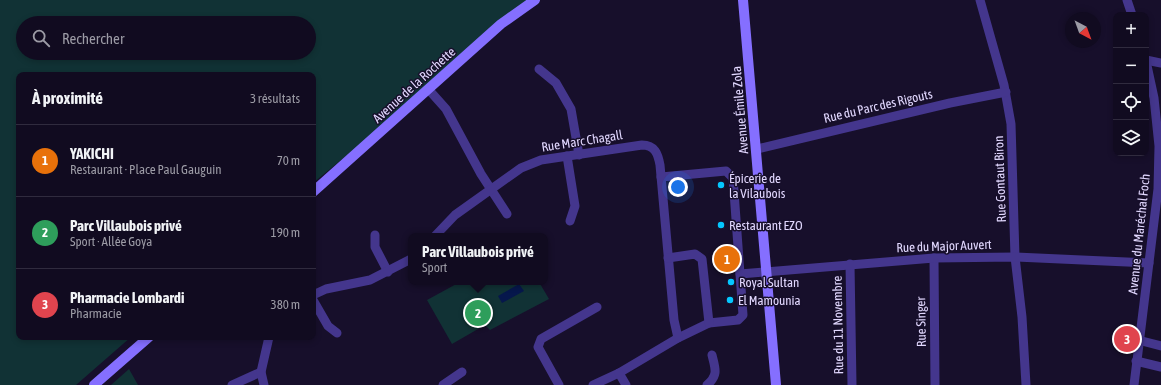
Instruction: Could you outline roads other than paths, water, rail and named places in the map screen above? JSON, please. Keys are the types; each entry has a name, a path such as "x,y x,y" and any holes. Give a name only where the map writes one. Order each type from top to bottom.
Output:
{"main road":[{"name":"Avenue de la Rochette","path":"316,189 429,90 501,24 535,0"},
{"name":"Avenue Émile Zola","path":"743,0 768,272 776,385"},
{"path":"94,385 146,340"}],"street":[{"name":"Rue Gontaut Biron","path":"980,0 1006,92 1011,124 1015,257 1022,317 1026,385"},
{"path":"1127,0 1131,12"},
{"path":"1149,61 1161,63"},
{"path":"539,69 556,82 571,109 579,155"},
{"name":"Avenue du Maréchal Foch","path":"1134,385 1138,340 1150,262 1158,189 1159,146 1154,98 1149,74"},
{"path":"429,90 446,109 507,214"},
{"name":"Rue du Parc des Rigouts","path":"757,149 950,103 1006,92"},
{"name":"Rue Marc Chagall","path":"439,233 455,215 521,168 541,160 647,145 658,153 668,258 678,338"},
{"path":"567,156 575,206 570,221"},
{"path":"593,385 619,373 678,338 709,323 738,320 743,315 733,178 726,171 661,177"},
{"path":"375,235 375,247 388,272"},
{"path":"668,258 695,254 702,259 709,323"},
{"name":"Rue du Major Auvert","path":"740,274 934,258 1015,257 1150,262"},
{"name":"Rue Singer","path":"934,258 935,385"},
{"path":"316,294 326,290 370,280 408,261"},
{"name":"Rue du 11 Novembre","path":"850,264 852,385"},
{"path":"316,305 328,326 337,333"},
{"path":"559,385 538,346 538,342 597,307"},
{"path":"264,385 261,372 268,340"},
{"path":"1138,340 1161,346"},
{"path":"707,385 713,380 716,372 712,355"},
{"path":"1136,361 1161,367"},
{"path":"232,385 261,372"},
{"path":"443,385 462,372"},
{"path":"619,373 626,385"}],"place":[{"name":"Épicerie de la Vilaubois","path":"721,185"},
{"name":"Restaurant EZO","path":"721,225"},
{"name":"YAKICHI","path":"727,259"},
{"name":"Royal Sultan","path":"731,282"},
{"name":"El Mamounia","path":"730,300"},
{"name":"Parc Villaubois privé","path":"478,313"},
{"name":"Pharmacie Lombardi","path":"1127,339"}]}
